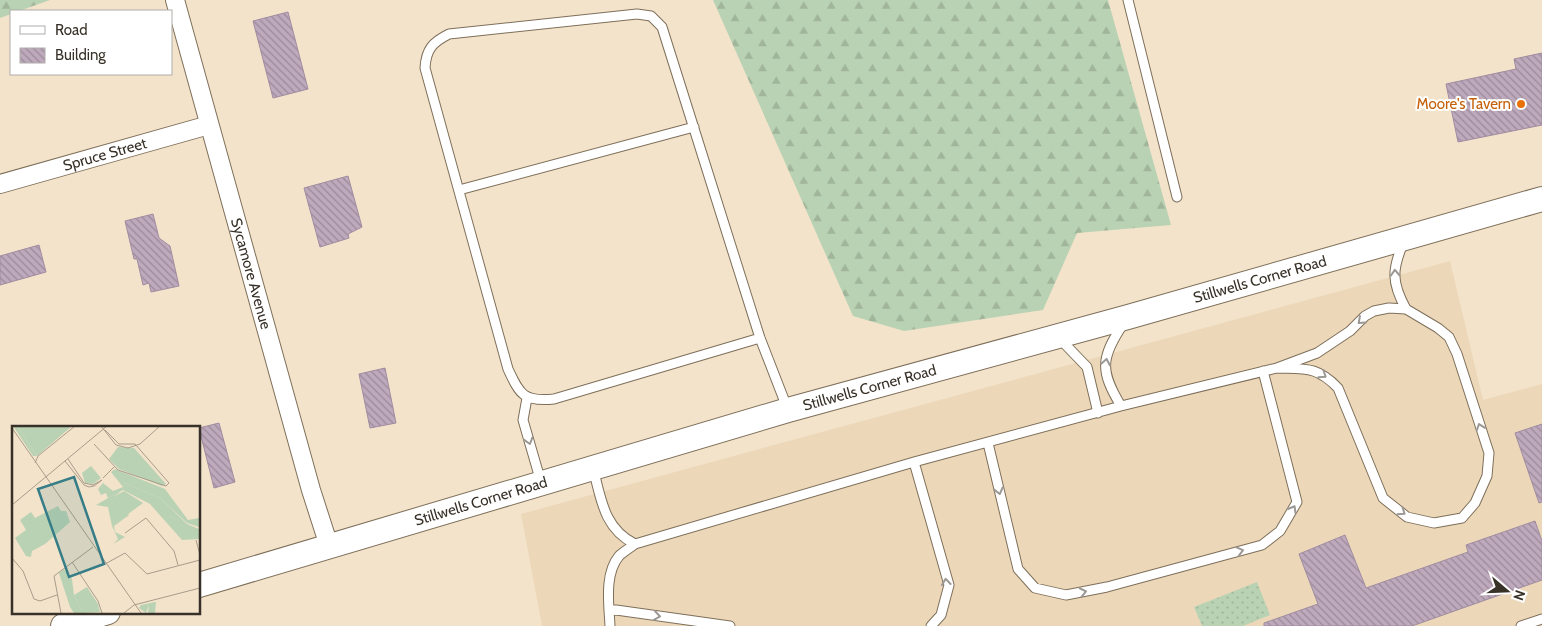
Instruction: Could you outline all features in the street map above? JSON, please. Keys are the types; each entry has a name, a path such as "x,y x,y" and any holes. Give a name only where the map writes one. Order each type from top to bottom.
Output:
{"street":[{"name":"Sycamore Avenue","path":"175,0 311,490 329,546"},
{"name":"Spruce Street","path":"0,184 209,125"},
{"name":"Stillwells Corner Road","path":"200,585 788,410 1128,317 1542,199"},
{"path":"63,626 102,614"}],"lane":[{"path":"1128,0 1177,197"},
{"path":"760,338 554,399 539,400 527,398 518,391 508,369 425,68 429,49 435,41 449,34 637,14 651,16 662,27 760,338 788,410"},
{"path":"458,190 694,127"},
{"path":"1276,368 1313,369 1326,374 1338,388 1383,498 1407,517 1434,522 1462,518 1475,503 1487,476 1489,453 1458,354 1449,337 1406,309 1396,291 1394,266 1407,236"},
{"path":"610,626 609,585 613,569 619,557 635,544 914,462 1121,406 1276,368 1317,353 1350,331 1365,316 1374,311 1389,308 1406,309"},
{"path":"1121,406 1108,384 1104,372 1107,355 1114,338 1128,317"},
{"path":"1057,336 1087,367 1098,413"},
{"path":"988,443 1018,568 1035,588 1066,596 1116,585 1262,545 1280,531 1297,502 1263,371"},
{"path":"527,398 523,420 542,483"},
{"path":"914,462 949,585 942,615 931,626"},
{"path":"592,468 605,514 613,529 623,538 635,544"},
{"path":"609,608 730,626"},
{"path":"1521,626 1542,619"}],"shaded area":[{"path":"1450,261 1483,400 1542,384 1542,626 542,626 521,514"}],"green space":[{"path":"0,0 50,0 22,10 10,10 10,14 0,18"},
{"path":"713,0 1108,0 1171,225 1077,233 1043,310 904,331 853,316"},
{"path":"1257,582 1270,615 1243,626 1202,626 1194,607"}],"building":[{"path":"288,12 308,89 273,98 253,21"},
{"path":"1542,53 1542,125 1458,142 1446,84 1516,69 1514,59"},
{"path":"348,176 362,227 348,234 349,238 320,247 304,188"},
{"path":"153,214 159,238 170,246 179,286 151,292 149,283 143,285 137,259 134,259 125,221"},
{"path":"39,245 46,272 0,285 0,256"},
{"path":"385,368 396,423 370,428 359,374"},
{"path":"219,423 235,482 214,488 200,428"},
{"path":"1542,424 1542,502 1539,503 1515,433"},
{"path":"1535,521 1542,541 1542,580 1412,626 1264,626 1264,623 1318,604 1299,554 1345,535 1366,588 1468,552 1466,545"}],"place":[{"name":"Moore's Tavern","path":"1521,104"}]}
